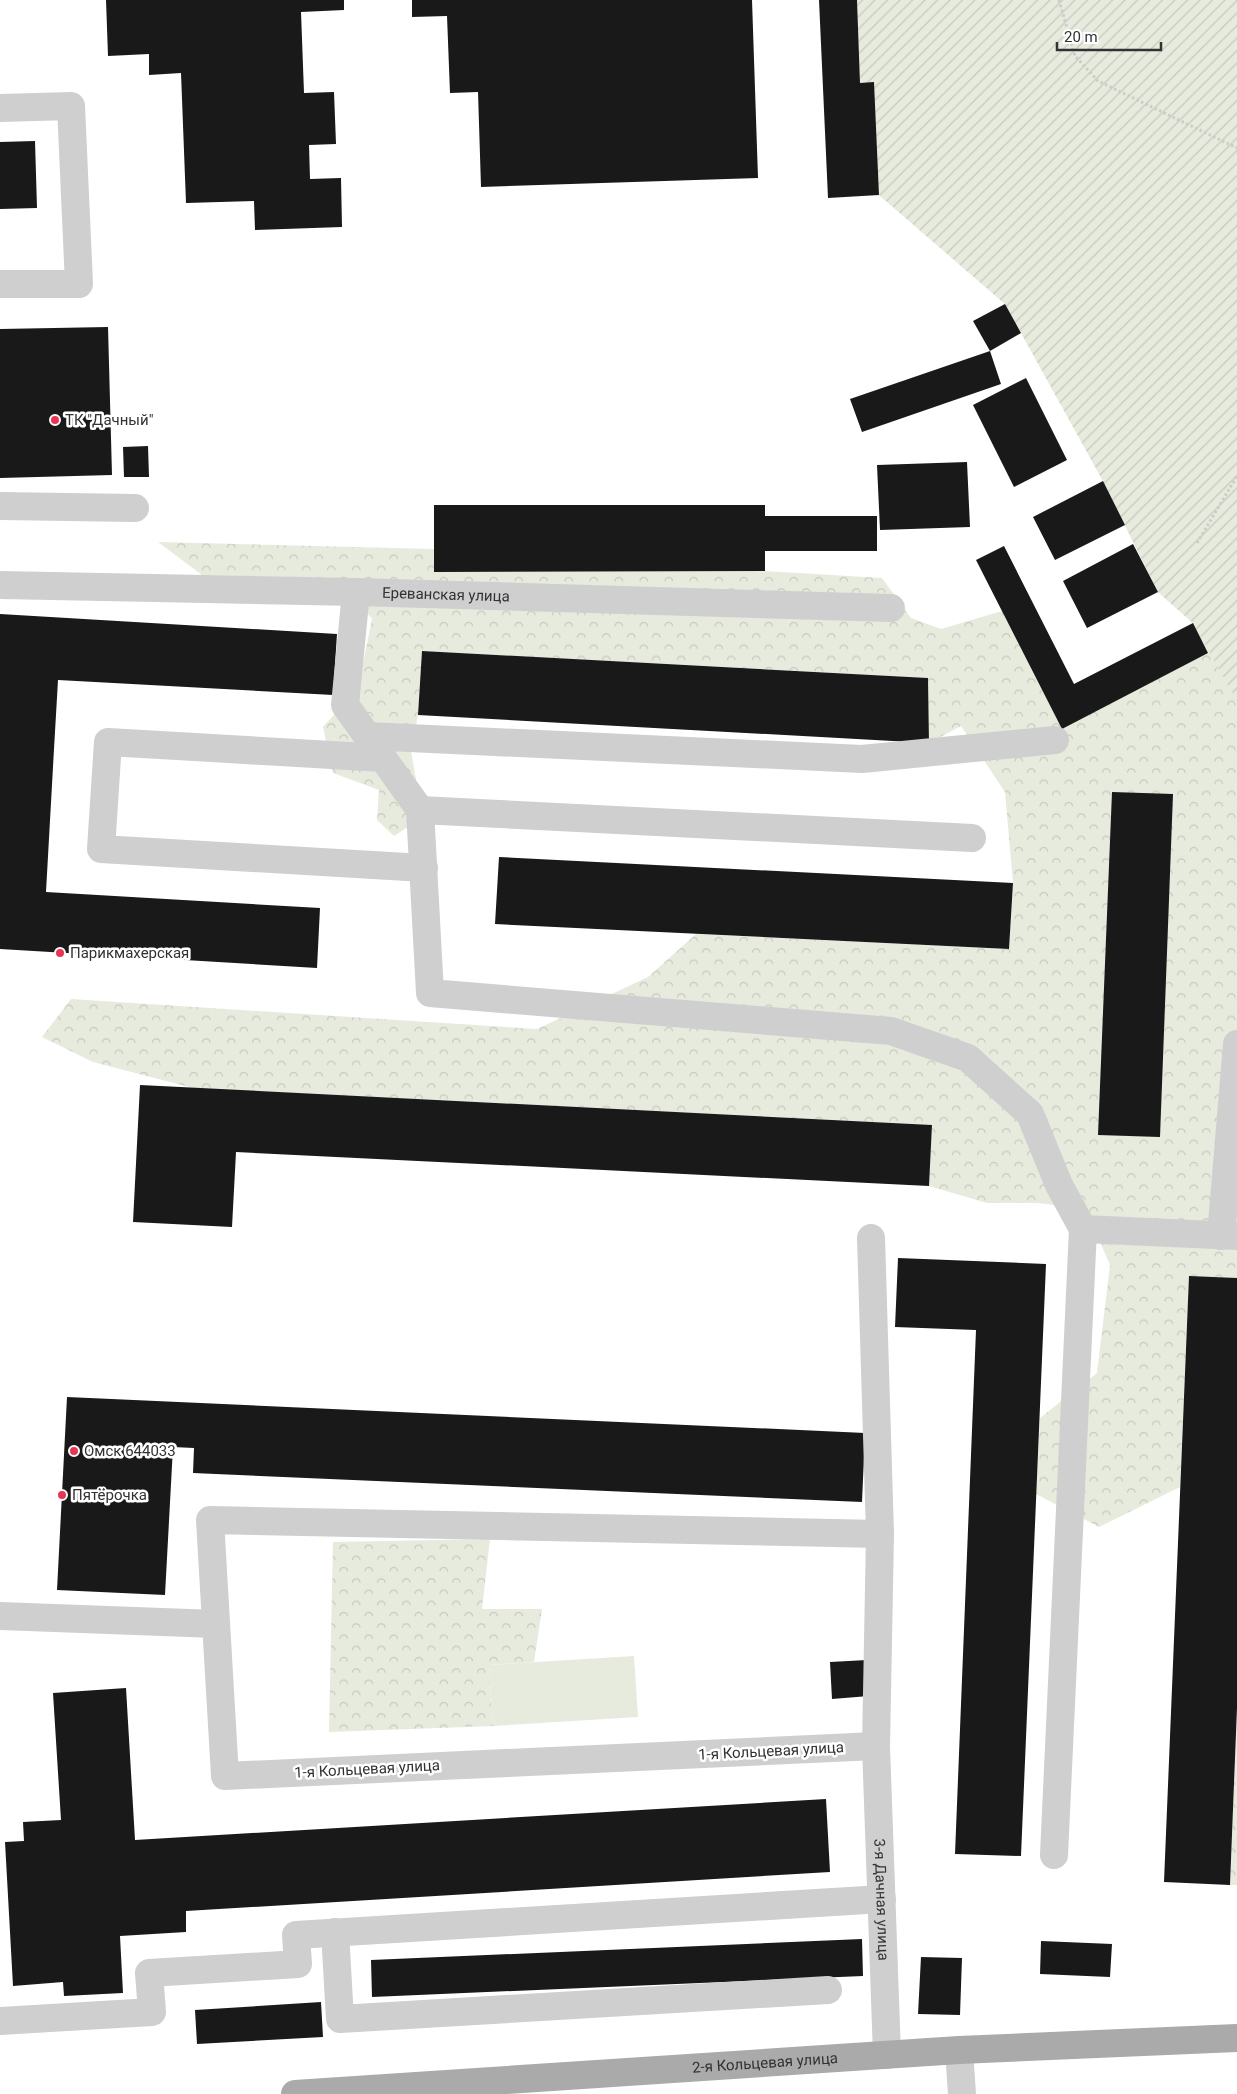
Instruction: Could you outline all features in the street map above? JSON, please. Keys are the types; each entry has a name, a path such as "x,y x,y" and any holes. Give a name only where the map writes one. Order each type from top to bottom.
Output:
{"main road":[{"name":"2-я Кольцевая улица","path":"295,2094 959,2050 1237,2038"}],"street":[{"path":"0,108 71,106 79,284 0,284"},
{"path":"0,506 134,508"},
{"name":"Ереванская улица","path":"0,585 356,592 891,608"},
{"path":"356,592 345,705 420,810 430,993 891,1031 968,1058 1030,1114 1059,1185 1083,1229 1054,1856"},
{"path":"367,736 862,758 1055,740"},
{"path":"383,758 108,742 102,849 424,868"},
{"path":"420,810 972,838"},
{"path":"1083,1229 1229,1236 1237,1044"},
{"name":"3-я Дачная улица","path":"871,1238 880,1534 876,1746 887,2055"},
{"path":"0,1616 216,1624 210,1520 880,1534"},
{"name":"1-я Кольцевая улица","path":"216,1624 225,1776 876,1746"},
{"path":"0,2021 152,2012 150,1973 298,1964 296,1935 882,1899"},
{"path":"335,1932 340,2019 828,1990"},
{"path":"959,2050 962,2094"}],"path":[{"path":"1059,0 1075,56 1098,81 1237,148"},
{"path":"1197,543 1237,476"}],"green space":[{"path":"857,0 1237,0 1237,701 1193,623 1158,592 1103,481 1005,304 879,195 874,83 860,83"},
{"path":"1237,0 1237,1278 1189,1277 1180,1487 1099,1527 1036,1494 1040,1418 1097,1373 1110,1265 1086,1209 1038,1203 987,1203 929,1186 932,1125 193,1088 93,1062 42,1037 71,999 537,1029 648,977 696,934 1009,949 1013,883 1005,792 961,726 929,743 928,678 422,651 418,715 411,751 419,797 417,821 394,836 377,820 379,790 333,773 323,727 358,688 372,619 338,578 202,575 158,542 434,549 434,572 765,571 882,578 911,618 941,629 1002,611 1062,728 1208,653 1193,623 1158,592 1103,481 1005,304 879,195 874,83 860,83"},
{"path":"490,1539 482,1609 542,1609 534,1662 489,1665 493,1726 329,1732 333,1542"},
{"path":"634,1656 638,1717 493,1726 489,1665"},
{"path":"1237,1714 1237,1885 1230,1885"}],"building":[{"path":"106,0 344,0 344,10 301,12 304,93 334,92 336,144 309,145 310,179 341,178 342,227 255,230 254,201 186,203 181,73 149,75 149,54 108,56"},
{"path":"412,0 752,0 758,178 481,187 478,92 450,93 447,16 412,17"},
{"path":"819,0 857,0 860,83 874,82 879,195 828,198"},
{"path":"35,141 37,208 0,209 0,142"},
{"path":"1005,304 1021,333 990,351 973,321"},
{"name":"ТК \"Дачный\"","path":"108,327 112,475 0,478 0,329"},
{"path":"990,351 1001,384 862,432 850,399"},
{"path":"1026,378 1067,460 1014,487 973,405"},
{"path":"148,446 149,477 124,477 123,447"},
{"path":"967,462 970,527 880,530 877,465"},
{"path":"1103,481 1125,525 1055,560 1033,517"},
{"path":"434,505 765,505 765,516 877,516 877,551 765,551 765,571 434,572"},
{"path":"1133,544 1158,592 1087,628 1063,581"},
{"path":"1004,546 1074,684 1193,623 1208,653 1062,729 976,560"},
{"path":"0,614 337,634 333,695 58,680 46,892 320,908 317,968 0,949"},
{"path":"422,651 928,678 929,743 418,715"},
{"path":"1112,792 1173,794 1160,1137 1098,1135"},
{"path":"499,857 1013,883 1009,949 495,924"},
{"path":"140,1085 932,1125 929,1186 236,1152 232,1227 133,1222"},
{"path":"898,1258 1046,1264 1021,1856 955,1854 976,1330 895,1327"},
{"path":"1189,1276 1237,1278 1237,1708 1230,1885 1164,1882"},
{"path":"67,1397 865,1433 862,1502 193,1473 194,1448 173,1447 165,1595 57,1590"},
{"path":"867,1660 869,1696 832,1699 830,1662"},
{"path":"126,1688 135,1840 826,1799 830,1872 186,1911 186,1932 120,1936 123,1993 64,1996 63,1982 13,1986 5,1842 24,1841 23,1822 61,1820 53,1693"},
{"path":"862,1939 863,1976 372,1997 371,1960"},
{"path":"1041,1941 1112,1944 1110,1977 1040,1974"},
{"path":"921,1957 962,1958 960,2015 918,2014"},
{"path":"321,2002 323,2037 197,2044 195,2010"}],"place":[{"name":"ТК \"Дачный\"","path":"55,420"},
{"name":"Парикмахерская","path":"60,953"},
{"name":"Омск 644033","path":"74,1451"},
{"name":"Пятёрочка","path":"62,1495"}]}
